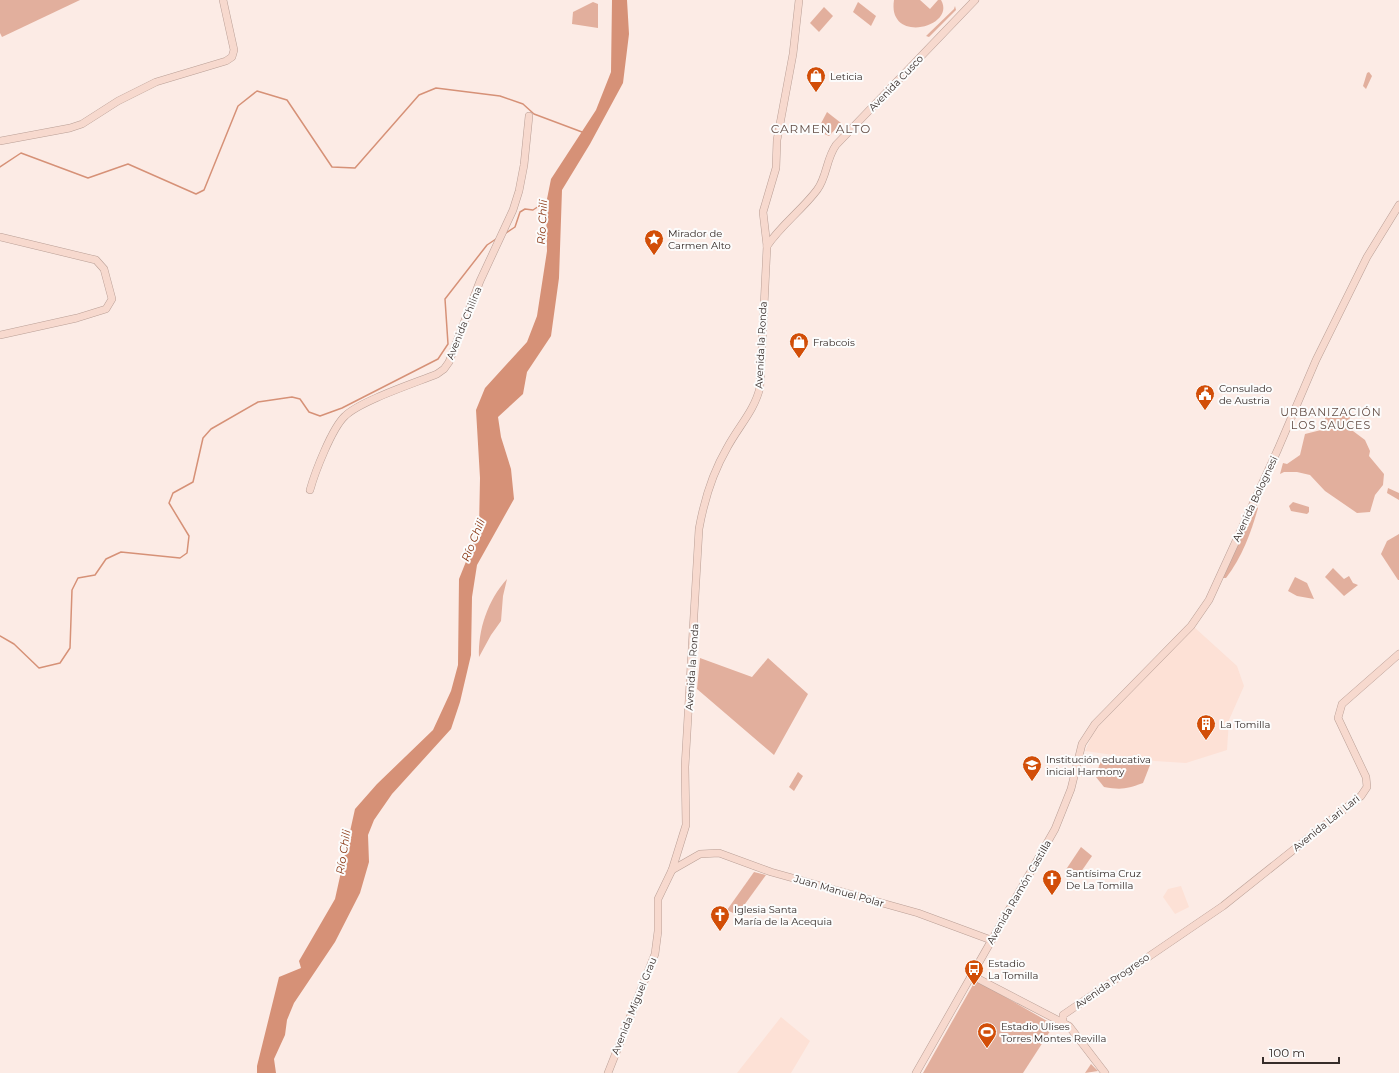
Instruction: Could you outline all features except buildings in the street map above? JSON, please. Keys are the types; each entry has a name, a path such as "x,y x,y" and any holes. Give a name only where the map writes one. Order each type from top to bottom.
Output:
{"main road":[{"path":"0,141 70,128 82,124 118,102 156,82 226,61 232,56 234,50 223,0"},
{"name":"Avenida la Ronda","path":"672,870 686,825 685,767 699,529 718,464 747,417 759,394 767,246 763,212 776,168 777,140 793,54 799,0"},
{"name":"Avenida Cusco","path":"767,246 817,189 826,174 830,155 836,145 975,0"},
{"name":"Avenida Chilina","path":"310,490 335,428 346,414 369,402 437,374 444,369 449,362 484,274 517,198 524,165 529,116"},
{"name":"Avenida Bolognesi","path":"1076,768 1082,744 1094,724 1191,626 1209,600 1269,470 1316,360 1367,257 1399,205"},
{"path":"765,227 780,230"},
{"path":"0,237 96,260 104,269 112,299 106,309 77,318 0,335"},
{"name":"Avenida Lari Lari","path":"1169,941 1223,906 1361,796 1367,787 1366,777 1338,718 1342,704 1399,654"},
{"name":"Avenida Ramón Castilla","path":"916,1073 1055,829 1068,796 1076,768"},
{"path":"677,853 687,861"},
{"name":"Juan Manuel Polar","path":"672,870 700,854 719,853 771,872 918,913 991,940"},
{"name":"Avenida Miguel Grau","path":"608,1073 655,954 658,931 658,899 672,870"},
{"name":"Avenida Progreso","path":"1063,1023 1062,1017 1064,1014 1169,941"},
{"path":"971,975 1071,1028 1105,1073"}],"shaded area":[{"path":"0,0 80,0 2,37 0,33"},
{"path":"612,0 627,0 629,34 623,83 590,144 562,190 559,278 551,336 527,372 523,394 498,417 501,437 511,469 514,499 477,565 472,597 471,655 460,702 451,729 392,794 374,820 368,835 369,862 360,893 335,942 294,1003 287,1020 285,1035 274,1059 276,1073 257,1073 257,1066 279,977 301,968 299,961 335,899 355,809 377,784 433,730 451,691 458,665 459,579 479,529 480,478 476,410 485,388 527,342 537,316 547,251 546,204 551,179 596,110 611,72"},
{"path":"894,0 920,0 930,9 938,0 941,0 943,10 939,18 931,24 921,27 910,27 901,23 895,14"},
{"path":"593,2 598,4 598,28 572,24 573,12"},
{"path":"858,2 876,16 871,26 853,12"},
{"path":"955,6 956,10 929,37 926,36 954,9"},
{"path":"824,7 833,16 819,32 810,23"},
{"path":"1369,72 1372,76 1366,89 1363,86 1367,73"},
{"path":"827,112 841,123 829,136 817,131"},
{"path":"1325,414 1350,414 1349,428 1365,440 1370,451 1369,456 1384,474 1383,485 1375,495 1370,512 1357,513 1325,491 1310,475 1297,472 1284,472 1280,474 1283,463 1287,464 1300,455 1305,434 1325,429"},
{"path":"1388,488 1399,493 1399,500 1387,493"},
{"path":"1293,502 1309,507 1309,512 1307,514 1291,511 1289,506"},
{"path":"1255,506 1258,508 1252,527 1237,562 1226,578 1222,578"},
{"path":"1399,534 1398,580 1381,554 1387,541"},
{"path":"1333,568 1344,579 1349,576 1353,583 1358,585 1344,596 1325,577"},
{"path":"1295,577 1307,583 1314,599 1297,596 1288,591"},
{"path":"507,579 503,596 501,621 491,635 479,657 482,626 494,596"},
{"path":"1194,627 1237,666 1244,686 1229,720 1227,750 1186,763 1155,761 1085,751 1094,731"},
{"path":"700,658 752,677 768,658 808,694 774,755 697,689"},
{"path":"1100,762 1150,765 1143,783 1120,789 1104,787 1096,777"},
{"path":"798,772 803,776 794,791 789,787"},
{"path":"1081,847 1092,856 1076,879 1065,871"},
{"path":"754,872 766,875 737,915 727,910"},
{"path":"1181,886 1189,907 1175,914 1163,897 1168,889"},
{"name":"Estadio Ulises Torres Montes Revilla","path":"979,982 1054,1025 1023,1073 923,1073 974,983"},
{"path":"781,1017 810,1041 791,1073 737,1073"},
{"path":"1091,1064 1098,1071 1085,1073"}],"waterway":[{"path":"0,167 21,153 88,178 128,164 196,194 204,190 238,106 257,91 287,100 332,167 355,168 419,95 436,88 500,96 523,104 534,114 582,132"},
{"name":"Río Chili","path":"506,233 515,227 520,212 525,209 533,210 548,200"},
{"path":"0,636 14,644 39,668 60,663 70,648 72,590 78,578 95,575 106,559 121,552 180,558 187,553 189,536 169,503 173,493 193,482 203,438 211,429 258,402 292,397 300,399 309,412 320,416 342,408 438,359 448,344 445,299 487,245 496,239"}],"place":[{"name":"Leticia","path":"816,93"},
{"name":"Mirador de Carmen Alto","path":"654,256"},
{"name":"Frabcois","path":"799,359"},
{"name":"Consulado de Austria","path":"1205,411"},
{"name":"La Tomilla","path":"1206,741"},
{"name":"Institución educativa inicial Harmony","path":"1032,782"},
{"name":"Santísima Cruz De La Tomilla","path":"1052,896"},
{"name":"Iglesia Santa María de la Acequia","path":"720,932"},
{"name":"Estadio La Tomilla","path":"974,986"},
{"name":"Estadio Ulises Torres Montes Revilla","path":"987,1049"}],"district":[{"name":"CARMEN ALTO","path":"821,128"},
{"name":"URBANIZACIÓN LOS SAUCES","path":"1331,418"}]}
